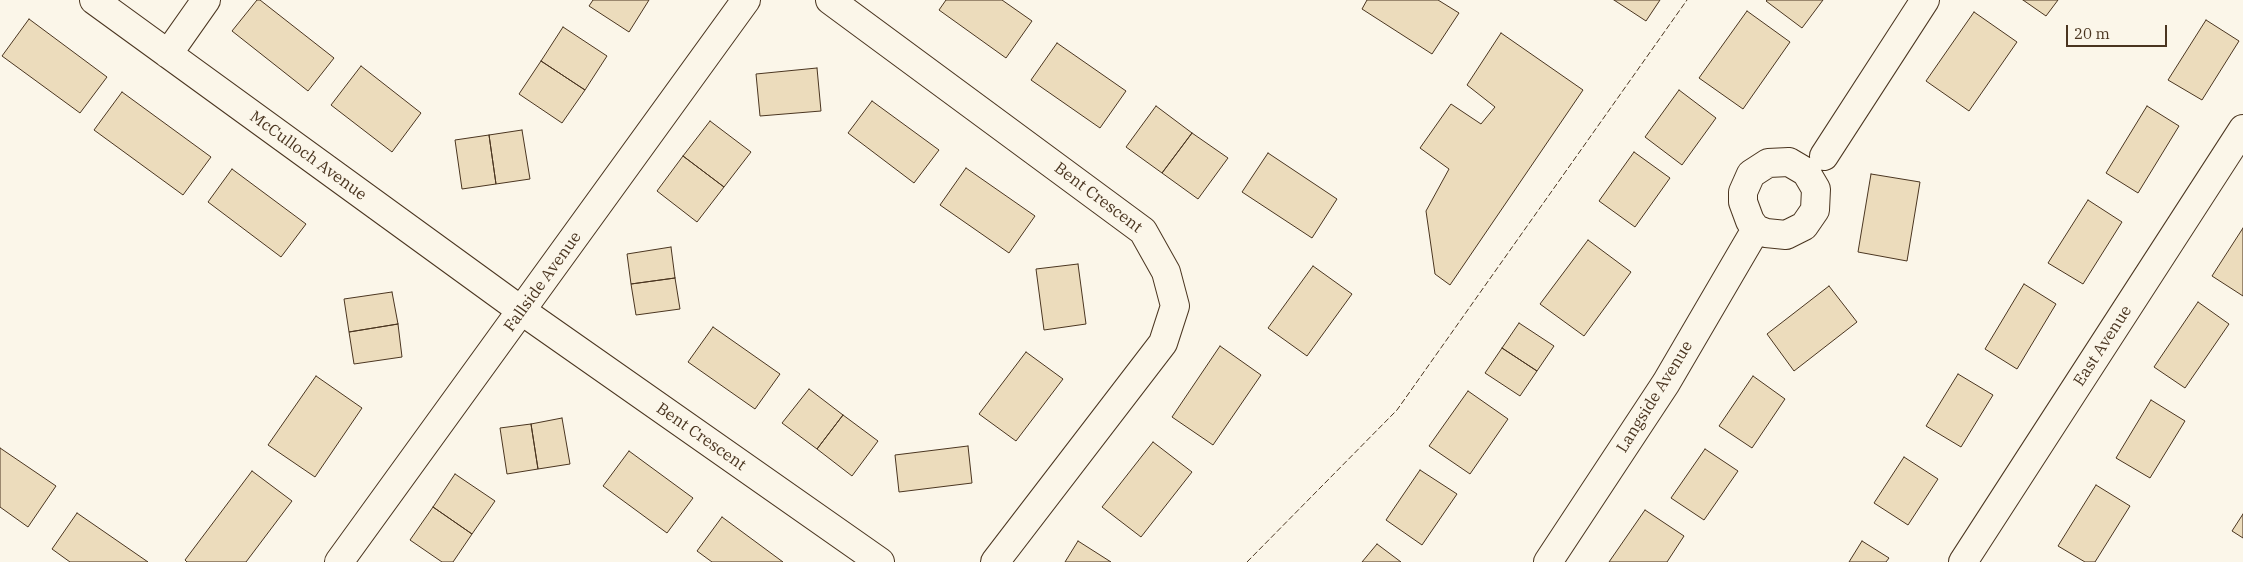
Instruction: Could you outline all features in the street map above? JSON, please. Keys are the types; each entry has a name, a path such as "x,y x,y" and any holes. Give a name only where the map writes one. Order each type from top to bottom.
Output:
{"street":[{"name":"McCulloch Avenue","path":"94,0 522,311"},
{"path":"168,54 206,0"},
{"name":"Fallside Avenue","path":"339,562 746,0"},
{"name":"Bent Crescent","path":"830,0 1144,231 1166,272 1175,306 1163,342 995,562"},
{"path":"1824,156 1925,0"},
{"name":"East Avenue","path":"1963,562 2243,130"},
{"name":"Langside Avenue","path":"1548,562 1666,383 1756,228"},
{"name":"Bent Crescent","path":"522,311 880,562"}],"building":[{"path":"257,0 260,0 334,58 308,91 232,31"},
{"path":"593,0 649,0 629,32 589,6"},
{"path":"946,0 1002,0 1032,21 1006,58 939,10"},
{"path":"1367,0 1438,0 1459,13 1432,54 1362,9"},
{"path":"1614,0 1660,0 1646,21"},
{"path":"1767,0 1823,0 1802,28"},
{"path":"2023,0 2058,0 2046,16"},
{"path":"1747,11 1790,42 1743,109 1699,78"},
{"path":"1974,12 2017,42 1969,111 1926,81"},
{"path":"29,19 107,77 80,113 2,56"},
{"path":"2206,20 2239,41 2202,100 2168,80"},
{"path":"563,27 607,56 585,90 541,61"},
{"path":"1501,33 1583,90 1450,285 1435,274 1426,211 1449,169 1420,148 1451,104 1481,124 1495,107 1467,85"},
{"path":"1057,43 1126,91 1100,128 1031,80"},
{"path":"541,61 585,90 562,123 519,94"},
{"path":"361,66 421,113 392,152 331,105"},
{"path":"817,68 821,111 760,116 756,74"},
{"path":"1679,90 1716,118 1682,165 1645,137"},
{"path":"122,92 211,157 183,195 94,130"},
{"path":"872,101 939,150 914,183 848,133"},
{"path":"1156,106 1192,133 1162,173 1126,147"},
{"path":"2147,106 2179,126 2138,193 2106,173"},
{"path":"710,121 751,152 724,187 683,156"},
{"path":"522,130 530,179 496,184 489,135"},
{"path":"1192,133 1228,158 1198,199 1162,173"},
{"path":"489,135 496,184 462,189 455,140"},
{"path":"1634,152 1670,178 1635,227 1599,201"},
{"path":"1268,153 1337,199 1312,238 1242,192"},
{"path":"683,156 724,187 697,222 657,191"},
{"path":"966,168 1035,216 1009,253 940,205"},
{"path":"232,169 306,224 281,257 208,202"},
{"path":"1871,174 1920,182 1907,261 1858,252"},
{"path":"2088,200 2122,222 2083,284 2048,263"},
{"path":"2243,228 2243,296 2212,276"},
{"path":"1588,240 1631,272 1584,336 1540,304"},
{"path":"671,247 675,278 631,284 627,254"},
{"path":"1078,264 1086,324 1044,330 1036,269"},
{"path":"1313,266 1352,294 1307,356 1268,328"},
{"path":"675,278 680,309 636,315 631,284"},
{"path":"2024,284 2056,304 2017,369 1985,349"},
{"path":"1829,286 1857,322 1794,371 1767,334"},
{"path":"392,292 398,324 349,332 344,299"},
{"path":"2198,302 2229,324 2185,388 2154,367"},
{"path":"1519,323 1554,346 1537,371 1502,348"},
{"path":"398,324 402,357 354,364 349,332"},
{"path":"713,327 780,374 755,409 688,362"},
{"path":"1220,346 1261,375 1213,445 1172,417"},
{"path":"1502,348 1537,371 1520,396 1485,373"},
{"path":"1026,352 1063,379 1016,441 979,414"},
{"path":"1958,374 1993,395 1961,447 1926,426"},
{"path":"316,376 362,408 315,477 268,445"},
{"path":"1753,376 1785,399 1752,448 1719,426"},
{"path":"809,389 843,415 817,449 782,423"},
{"path":"1468,391 1508,419 1470,474 1429,446"},
{"path":"2151,400 2185,421 2150,478 2116,458"},
{"path":"843,415 878,441 852,476 817,449"},
{"path":"562,418 570,464 538,469 531,424"},
{"path":"531,424 538,469 507,474 500,428"},
{"path":"1153,442 1192,472 1141,537 1102,507"},
{"path":"968,446 972,483 899,492 895,455"},
{"path":"0,448 56,486 28,527 0,507"},
{"path":"1705,449 1738,471 1704,520 1671,498"},
{"path":"629,451 693,498 667,533 603,486"},
{"path":"1904,457 1938,479 1908,525 1874,503"},
{"path":"1420,470 1457,494 1422,545 1386,520"},
{"path":"252,471 292,501 246,562 187,562 185,560"},
{"path":"455,474 495,501 472,534 433,507"},
{"path":"2096,485 2130,506 2095,562 2085,562 2058,546"},
{"path":"433,507 472,534 453,562 442,562 410,540"},
{"path":"1645,510 1684,536 1667,562 1609,562"},
{"path":"77,513 148,562 70,562 52,549"},
{"path":"2243,514 2243,538 2232,531"},
{"path":"722,517 783,562 712,562 697,551"},
{"path":"1078,541 1111,562 1065,562"},
{"path":"1862,541 1889,558 1886,562 1849,562"},
{"path":"1377,544 1401,562 1362,562"}],"fence":[{"path":"1247,562 1397,410 1687,0"}]}
